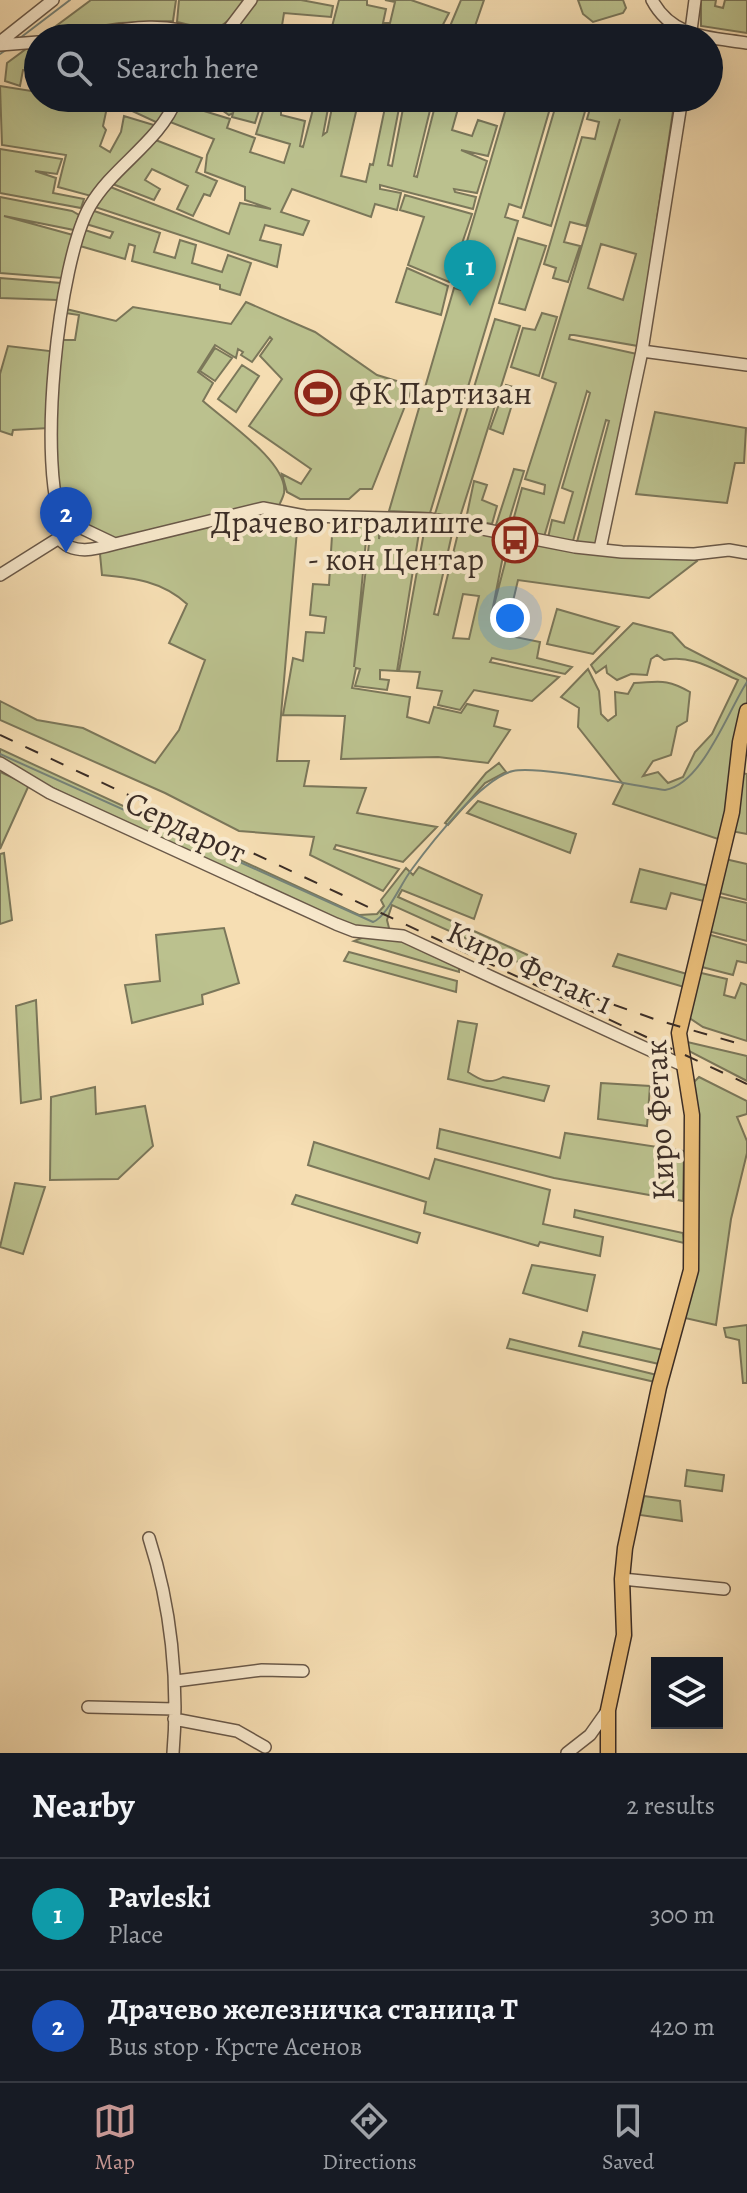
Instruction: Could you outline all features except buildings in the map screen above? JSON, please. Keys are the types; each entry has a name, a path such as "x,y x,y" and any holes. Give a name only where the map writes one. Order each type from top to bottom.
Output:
{"main road":[{"name":"Киро Фетак","path":"608,1753 608,1710 624,1635 622,1579 659,1387 691,1270 692,1115 678,1060 683,1013 732,812 747,711"}],"street":[{"path":"0,43 53,0"},
{"path":"233,24 251,0"},
{"path":"652,0 671,24"},
{"path":"692,24 695,0"},
{"path":"723,40 747,43"},
{"path":"0,43 24,43"},
{"path":"171,112 165,125 93,201 77,249 62,317 49,427 55,507 62,533 70,547 86,550 263,508 305,516 431,519 600,549 659,555 729,550 747,553"},
{"path":"600,549 642,351 680,112"},
{"path":"642,351 747,365"},
{"path":"0,575 75,525 115,544"},
{"name":"Сердарот","path":"0,763 50,793 354,931"},
{"name":"Киро Фетак 1","path":"354,931 403,936 678,1060"},
{"path":"149,1538 159,1568 176,1681 173,1753"},
{"path":"622,1579 724,1589"},
{"path":"176,1681 262,1670 303,1671"},
{"path":"88,1707 175,1714 237,1731 265,1747"},
{"path":"567,1753 590,1735 608,1710"}],"green space":[{"path":"91,0 176,0 173,21 59,24"},
{"path":"179,0 244,0 224,24 177,22"},
{"path":"301,0 333,6 331,17 284,13 282,24 236,24 250,2"},
{"path":"339,0 367,0 367,5 386,9 383,23 390,23 395,2 385,0 411,0 449,13 443,24 333,24"},
{"path":"461,0 484,0 476,24 451,24"},
{"path":"578,0 623,0 626,8 623,13 593,22 583,14"},
{"path":"701,0 716,0 715,6 723,8 725,0 747,0 747,33 723,29 723,24 701,24"},
{"path":"24,50 20,86 5,81 7,63"},
{"path":"0,86 24,90 24,112 106,112 103,126 106,130 100,146 110,152 121,132 124,116 157,126 91,196 58,187 66,155 2,145"},
{"path":"134,112 166,112 160,124"},
{"path":"174,112 207,112 230,119 227,128 255,138 250,152 284,163 290,144 256,134 263,112 281,112 281,115 305,121 300,146 303,147 312,112 327,112 323,135 327,132 331,112 356,112 341,176 366,182 370,164 373,165 384,112 398,112 388,165 392,166 402,112 430,112 414,176 417,177 433,112 457,112 452,130 472,136 478,120 497,126 488,156 461,150 487,161 477,193 454,189 455,192 476,197 473,209 380,185 380,189 401,193 397,210 375,204 371,217 292,189 281,212 309,221 303,235 265,225 260,240 281,245 277,267 95,207 108,186 229,234 240,203 271,209 245,200 245,187 205,172 207,155 214,139 170,122"},
{"path":"225,112 259,112 255,123 232,117 233,113 229,115"},
{"path":"505,112 549,112 521,208 509,204 505,217 518,221 430,513 389,511 454,288 469,292 474,277 458,272"},
{"path":"554,112 585,112 551,226 523,217"},
{"path":"589,112 673,112 638,346 574,335 570,335 569,339 637,354 597,545 577,542 609,421 606,420 573,541 548,538 552,520 564,523 573,492 562,488 590,393 587,391 544,537 511,528 522,488 544,494 545,485 525,479 556,383 542,378 620,119 586,226 570,222 564,242 580,246 568,282 553,278 556,268 544,264 582,137 595,139 599,122 587,119","holes":["601,244 636,254 623,300 588,288"]},
{"path":"153,139 202,158 196,172 217,181 210,196 204,194 193,216 177,209 188,186 152,169 145,180 160,189 154,200 110,183"},
{"path":"0,149 62,159 57,174 35,171 56,178 53,193 84,199 81,208 0,193"},
{"path":"405,195 472,214 449,282 408,265 424,217 400,210"},
{"path":"0,197 79,215 74,230 4,216 73,235 62,278 0,273"},
{"path":"91,210 160,233 154,252 175,258 180,240 196,245 192,263 222,272 228,255 251,263 240,295 220,289 220,285 132,261 135,246 129,244 125,259 80,246 85,230 110,238 113,232 86,224"},
{"path":"518,238 546,246 525,310 499,303"},
{"path":"407,268 448,286 441,315 396,302"},
{"path":"0,278 61,283 58,300 0,298"},
{"path":"246,302 315,332 377,375 413,386 372,489 360,489 349,499 300,499 287,492 282,474 301,484 311,469 249,426 282,379 260,356 272,339 270,337 252,362 238,349 236,358 215,345 198,372 213,383 203,401 266,456 283,481 284,493 277,510 258,511 258,521 298,519 277,761 309,761 304,786 366,788 357,813 437,827 403,862 336,845 334,849 399,869 383,891 310,855 314,837 239,831 165,793 0,720 0,701 37,720 83,728 155,763 179,730 205,660 169,643 187,604 158,586 136,579 102,575 100,554 111,546 129,543 64,527 49,428 13,430 12,435 0,431 0,374 8,346 57,352 58,340 75,340 79,315 65,313 66,309 116,321 133,307 231,324"},
{"path":"542,313 557,317 539,376 511,367 523,328 535,330"},
{"path":"495,319 520,326 460,517 435,514"},
{"path":"215,348 232,358 215,381 200,371"},
{"path":"242,365 259,376 236,412 218,399"},
{"path":"506,385 517,388 503,434 490,429"},
{"path":"655,412 746,428 744,463 735,463 727,503 636,494"},
{"path":"514,469 524,471 507,527 496,525"},
{"path":"474,481 487,485 482,500 497,506 492,524 466,519"},
{"path":"333,519 368,519 354,667 372,519 379,519 379,539 382,520 421,520 397,671 380,670 380,679 389,680 387,690 355,686 360,669 356,668 352,688 410,697 407,717 429,723 434,707 461,713 467,704 498,711 494,726 510,730 488,763 438,757 341,759 345,716 283,715 293,658 303,661 306,632 324,633 326,617 310,615 313,584 329,585"},
{"path":"426,521 454,525 434,614 438,615 460,525 507,536 491,617 512,536 694,557 697,561 649,598 518,580 505,635 540,642 537,658 572,667 565,674 492,658 490,662 559,677 532,701 474,690 460,710 438,705 442,691 417,688 420,672 399,671","holes":["463,594 479,596 469,639 453,638"]},
{"path":"557,609 619,627 593,654 547,644"},
{"path":"633,623 672,633 685,647 747,679 747,711 724,841 613,804 623,784 578,727 579,708 561,697 588,669 599,691 601,714 608,721 616,715 615,692 628,694 634,683 668,683 690,692 687,721 677,727 671,755 653,761 643,776 658,772 668,783 683,777 695,752 712,734 738,680 692,661 664,660 657,655 651,659 647,675 631,674 617,680 607,673 606,666 596,673 591,665"},
{"path":"0,749 359,915 377,914 384,906 381,900 406,868 413,875 419,867 482,895 474,919 402,890 398,897 539,960 529,967 392,905 387,920 390,932 354,931 0,763"},
{"path":"499,763 506,772 485,783 448,825 445,823 486,773"},
{"path":"0,772 29,785 0,849"},
{"path":"742,773 747,774 747,834 731,831"},
{"path":"478,801 576,834 570,853 467,813"},
{"path":"4,853 12,920 0,924 0,854"},
{"path":"725,859 747,864 747,900 716,892"},
{"path":"640,869 709,886 704,901 671,893 666,909 631,902"},
{"path":"716,896 747,903 747,941 708,931"},
{"path":"224,928 239,983 202,995 203,1004 132,1023 125,985 160,981 156,935"},
{"path":"707,934 747,945 747,963 737,961 733,975 698,966"},
{"path":"369,935 394,935 459,966 459,972 354,941"},
{"path":"349,952 457,981 456,992 344,961"},
{"path":"618,954 687,974 684,987 613,966"},
{"path":"697,972 727,979 724,995 735,998 741,983 747,985 747,1041 703,1027 688,1017"},
{"path":"36,1000 41,1099 21,1103 16,1006"},
{"path":"458,1021 477,1024 468,1072 485,1080 503,1077 549,1086 544,1101 448,1079"},
{"path":"683,1041 747,1056 747,1081 683,1048"},
{"path":"699,1077 747,1101 747,1114 737,1117 747,1141 747,1153 731,1219 716,1325 685,1318 693,1083"},
{"path":"601,1083 650,1086 647,1126 598,1119"},
{"path":"95,1087 96,1114 145,1106 153,1146 118,1179 50,1180 51,1097"},
{"path":"440,1129 560,1158 565,1133 684,1151 683,1201 554,1178 437,1148"},
{"path":"314,1142 429,1179 435,1159 550,1190 543,1224 603,1237 600,1256 540,1242 538,1246 424,1213 426,1202 308,1165"},
{"path":"15,1183 45,1187 23,1254 0,1247"},
{"path":"296,1195 420,1233 417,1243 292,1204"},
{"path":"575,1210 683,1233 684,1243 574,1217"},
{"path":"532,1265 595,1275 587,1311 523,1293"},
{"path":"747,1325 747,1383 743,1383 739,1340 726,1337 724,1328"},
{"path":"583,1332 663,1350 659,1364 579,1346"},
{"path":"510,1339 657,1375 655,1382 507,1348"},
{"path":"687,1470 724,1475 722,1491 685,1486"},
{"path":"644,1496 680,1501 682,1521 640,1515"}],"waterway":[{"path":"38,24 70,0"},
{"path":"20,38 24,35"},
{"path":"0,54 6,50"},
{"path":"0,754 373,922 383,914 444,828 472,798 501,776 513,771 543,771 665,790 691,775 702,761 747,682"}],"railway":[{"path":"0,735 747,1084"},
{"path":"561,986 657,1020 747,1046"}],"place":[{"name":"Pavleski","path":"470,306"},
{"name":"ФК Партизан","path":"318,393"},
{"name":"Драчево игралиште - кон Центар","path":"515,540"},
{"name":"Драчево железничка станица Т","path":"66,553"}]}
